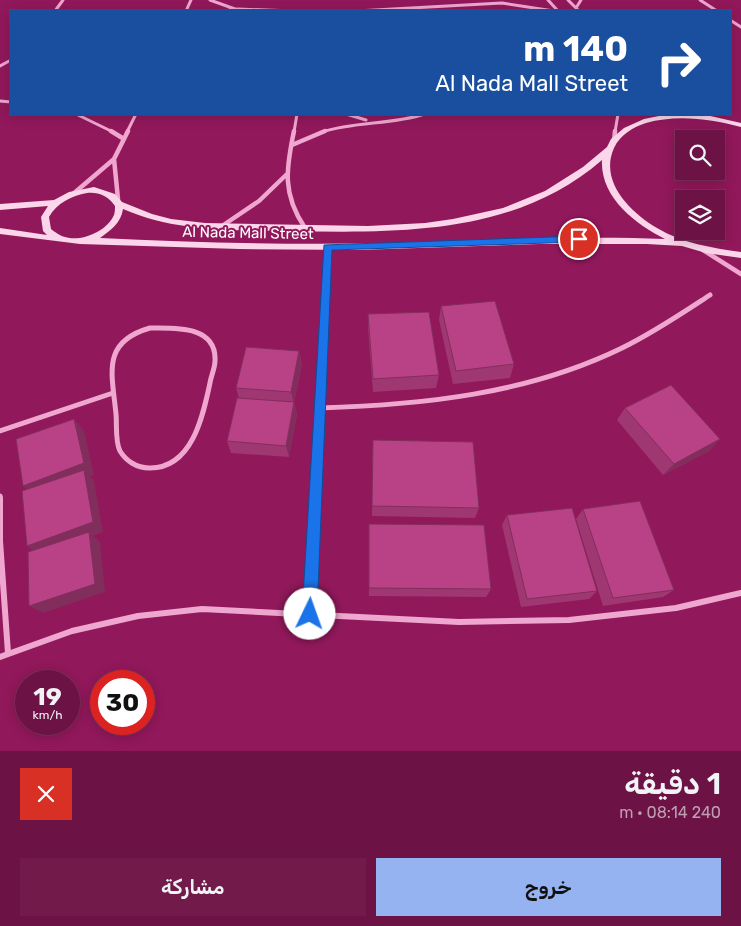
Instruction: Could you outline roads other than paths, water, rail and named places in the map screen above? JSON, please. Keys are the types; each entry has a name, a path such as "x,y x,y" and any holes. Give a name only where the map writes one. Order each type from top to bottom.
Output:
{"street":[{"path":"56,0 60,4"},
{"path":"56,10 63,0"},
{"path":"210,0 238,9"},
{"path":"490,4 501,0"},
{"path":"568,0 576,8 581,0"},
{"path":"700,0 715,10"},
{"path":"404,10 490,4 525,5 551,10"},
{"path":"453,10 456,6"},
{"path":"231,10 255,10"},
{"path":"78,115 98,123 124,140"},
{"path":"73,194 114,159 136,115"},
{"path":"297,115 287,174 288,202 305,228"},
{"path":"349,115 369,121"},
{"path":"292,144 329,130 369,121 407,120 422,115"},
{"path":"618,115 612,145 606,158 606,172 611,187 618,198 638,218 651,227 683,243 741,255"},
{"path":"698,115 705,118"},
{"name":"Al Nada Mall Street","path":"119,202 166,221 222,226 305,228 404,226 456,222 505,210 548,193 583,172 630,128 651,120 677,116 705,118 739,124"},
{"path":"0,230 61,240 82,240 104,233 112,227 121,212 114,159"},
{"path":"222,226 259,201 287,174"},
{"path":"61,240 47,231 44,224 48,210 55,203 73,194 89,190 104,192 119,202"},
{"path":"0,207 55,203"},
{"name":"Al Nada Mall Street","path":"82,240 186,246 327,247 579,239 683,243"},
{"path":"310,614 327,247"},
{"path":"700,248 741,274"},
{"path":"319,408 405,405 487,393 526,384 563,372 630,345 660,330 710,295"},
{"path":"150,328 185,329 200,333 211,343 215,361 195,436 187,451 174,462 157,468 140,467 126,460 119,449 112,393 112,355 126,337 150,328"},
{"path":"0,431 112,393"},
{"path":"0,496 0,541 8,653"},
{"path":"0,657 72,632 138,616 202,609 459,622 569,620 676,608 741,593"}]}
